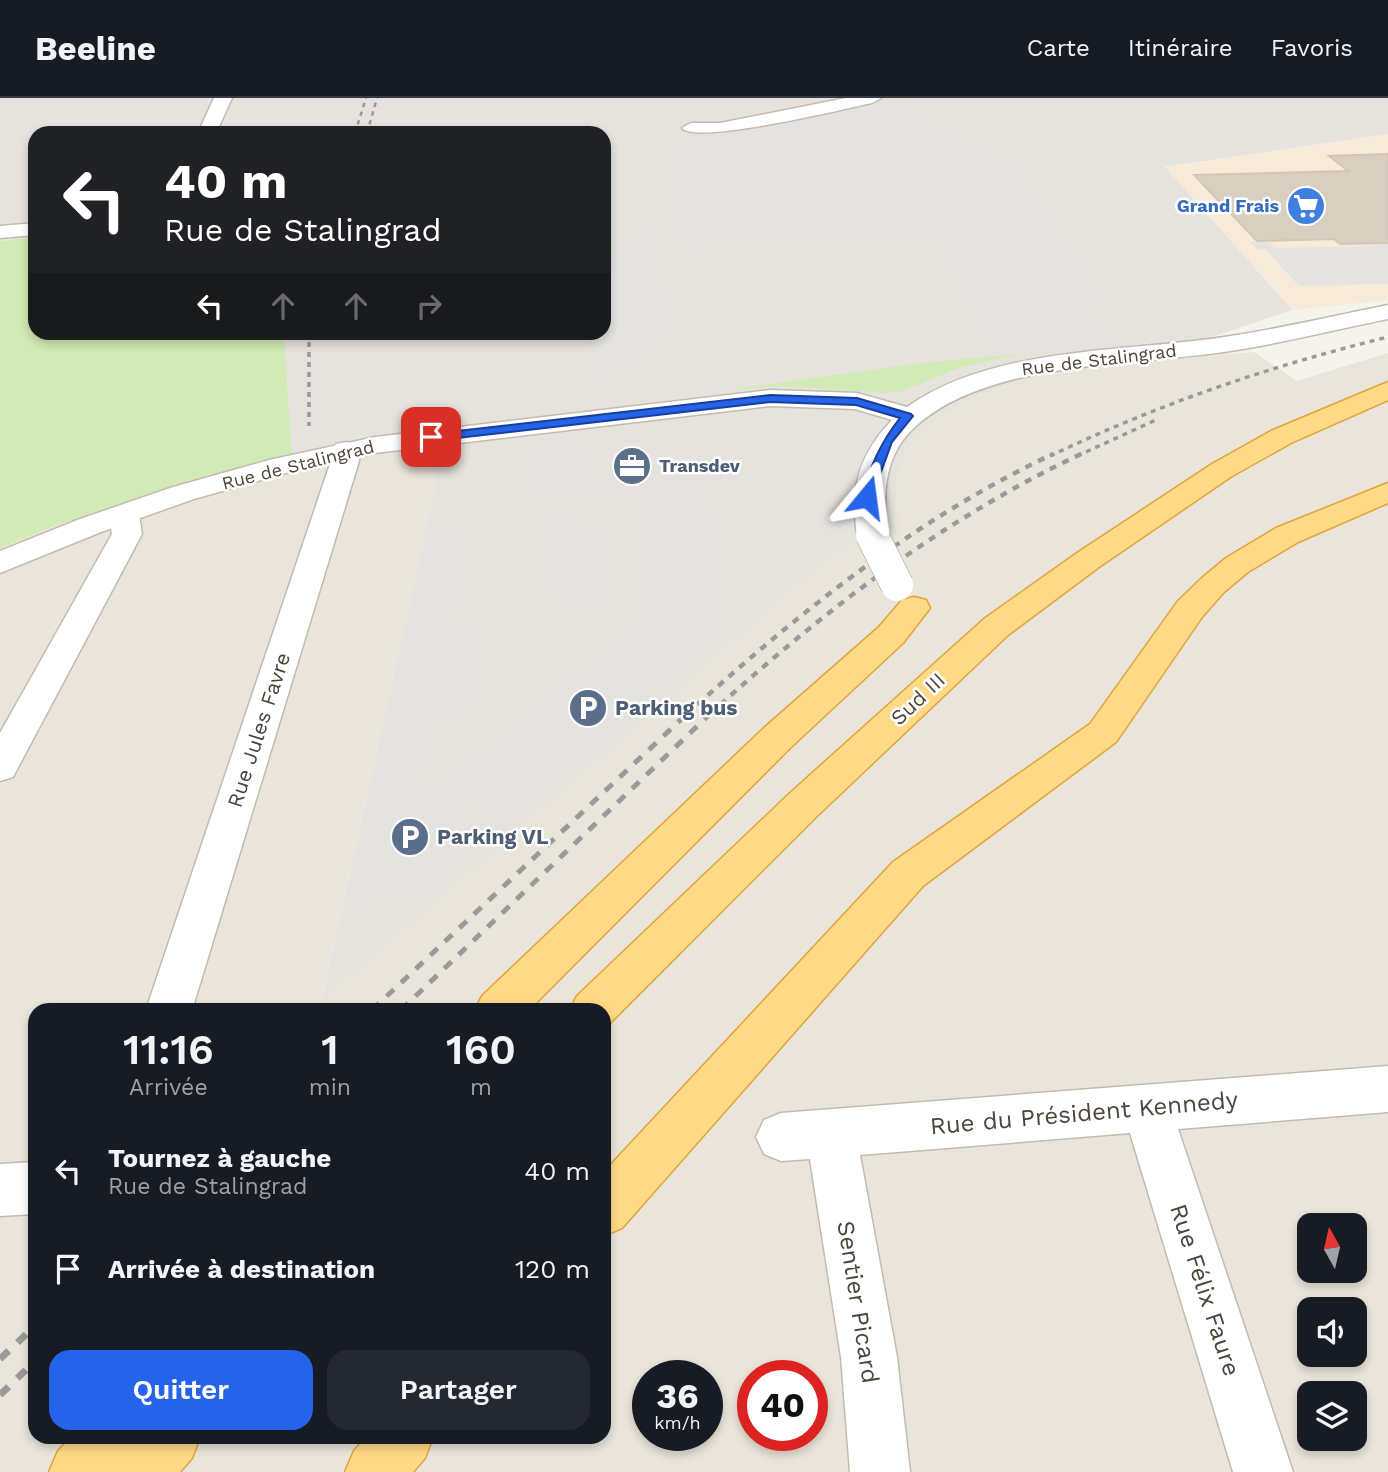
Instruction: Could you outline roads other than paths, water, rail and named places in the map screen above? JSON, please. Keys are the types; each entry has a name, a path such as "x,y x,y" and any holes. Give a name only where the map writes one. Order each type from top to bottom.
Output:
{"highway":[{"name":"Sud III","path":"600,1003 803,805 996,627 1088,560 1212,477 1281,437 1388,390"},
{"path":"611,1202 908,874 1103,733 1190,609 1213,585 1237,565 1287,535 1388,492"},
{"path":"505,1003 778,738 891,635 906,596"},
{"path":"79,1472 104,1444"},
{"path":"140,1472 165,1444"},
{"path":"375,1472 398,1444"}],"street":[{"path":"210,126 223,98"},
{"path":"692,129 706,135 720,128 872,98"},
{"path":"0,232 28,230"},
{"name":"Rue de Stalingrad","path":"0,563 55,538 185,494 346,450 502,428 770,398 857,401 908,416 940,396 987,377 1019,369 1236,342 1388,312"},
{"path":"906,596 872,535 867,497 870,481 887,442 908,416"},
{"name":"Rue Jules Favre","path":"171,1003 345,461 346,450"},
{"path":"0,767 127,534 124,515"},
{"name":"Rue du Président Kennedy","path":"806,1135 1388,1089"},
{"name":"Rue Félix Faure","path":"1147,1108 1263,1472"},
{"name":"Sentier Picard","path":"806,1135 869,1357 880,1472"},
{"path":"0,1190 28,1188"}],"railway":[{"path":"357,126 366,98"},
{"path":"369,126 377,98"},
{"path":"1050,456 1132,420 1216,388 1388,337"},
{"path":"309,340 309,426"},
{"path":"1078,456 1158,419"},
{"path":"687,714 772,640 861,570 954,507 1053,454"},
{"path":"710,714 796,639 886,570 981,508 1078,456"},
{"path":"379,1003 689,712"},
{"path":"408,1003 712,712"},
{"path":"0,1359 28,1333"},
{"path":"0,1395 28,1368"}],"place":[{"name":"Grand Frais","path":"1306,206"},
{"name":"Transdev","path":"632,466"},
{"name":"Parking bus","path":"588,708"},
{"name":"Parking VL","path":"410,837"}]}
